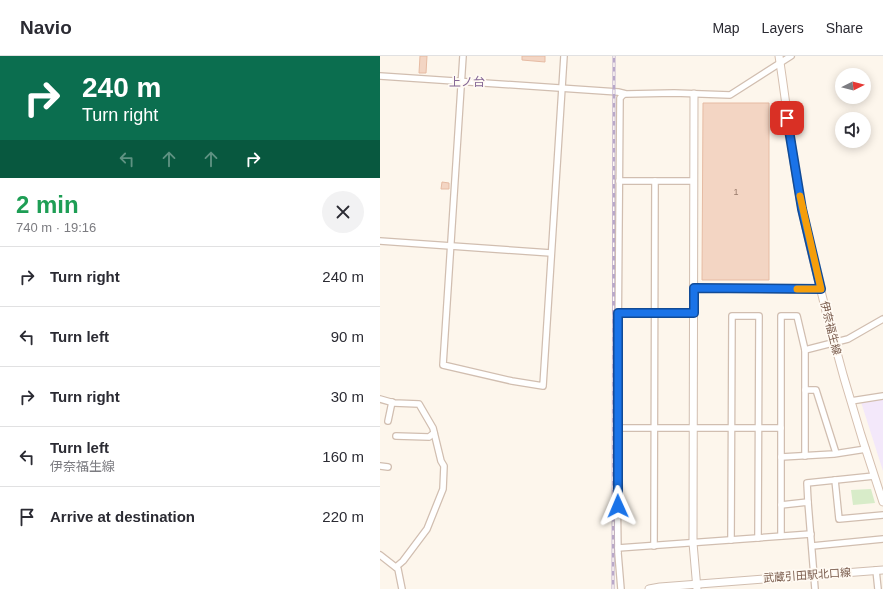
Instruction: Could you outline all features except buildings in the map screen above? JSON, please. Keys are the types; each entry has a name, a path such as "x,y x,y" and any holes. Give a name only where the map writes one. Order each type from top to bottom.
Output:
{"street":[{"path":"464,56 443,365 512,382 542,386 564,56"},
{"path":"380,76 618,92 624,94 730,95 779,59 791,56"},
{"name":"伊奈福生線","path":"779,59 802,209 834,343 883,502"},
{"path":"621,589 618,548 618,313 620,98 624,94"},
{"path":"694,94 693,543 696,586"},
{"path":"619,181 694,181"},
{"path":"654,546 655,181"},
{"path":"380,241 551,253"},
{"path":"694,288 821,289"},
{"path":"618,313 694,313"},
{"path":"732,540 732,316 759,316 758,538"},
{"path":"781,536 782,316 797,316 805,350 804,456"},
{"path":"805,350 848,339 882,319 883,326"},
{"path":"805,390 816,390 836,453"},
{"path":"851,401 883,396"},
{"path":"380,399 392,402 419,404 434,433 441,461 444,466 443,489 428,529 403,561 396,567"},
{"path":"388,421 392,402"},
{"path":"618,428 781,428"},
{"path":"396,436 429,437 434,433"},
{"path":"781,457 866,449"},
{"path":"380,466 388,468"},
{"path":"815,589 807,483 874,476"},
{"path":"835,480 839,519 883,515"},
{"path":"781,505 808,502"},
{"path":"618,548 811,534"},
{"path":"812,546 883,539"},
{"path":"380,555 398,570 402,589"},
{"path":"878,589 880,570"},
{"name":"武蔵引田駅北口線","path":"649,589 880,570"}],"shaded area":[{"path":"883,399 883,471 861,402"}],"green space":[{"path":"871,489 875,503 853,505 851,490"}],"railway":[{"path":"613,589 614,56"}],"slow traffic":[{"path":"797,289 821,289 800,196"}],"district":[{"name":"上ノ台","path":"467,82"}],"route":[{"path":"618,506 618,313 694,313 694,288 821,289 802,209 787,118"}]}
